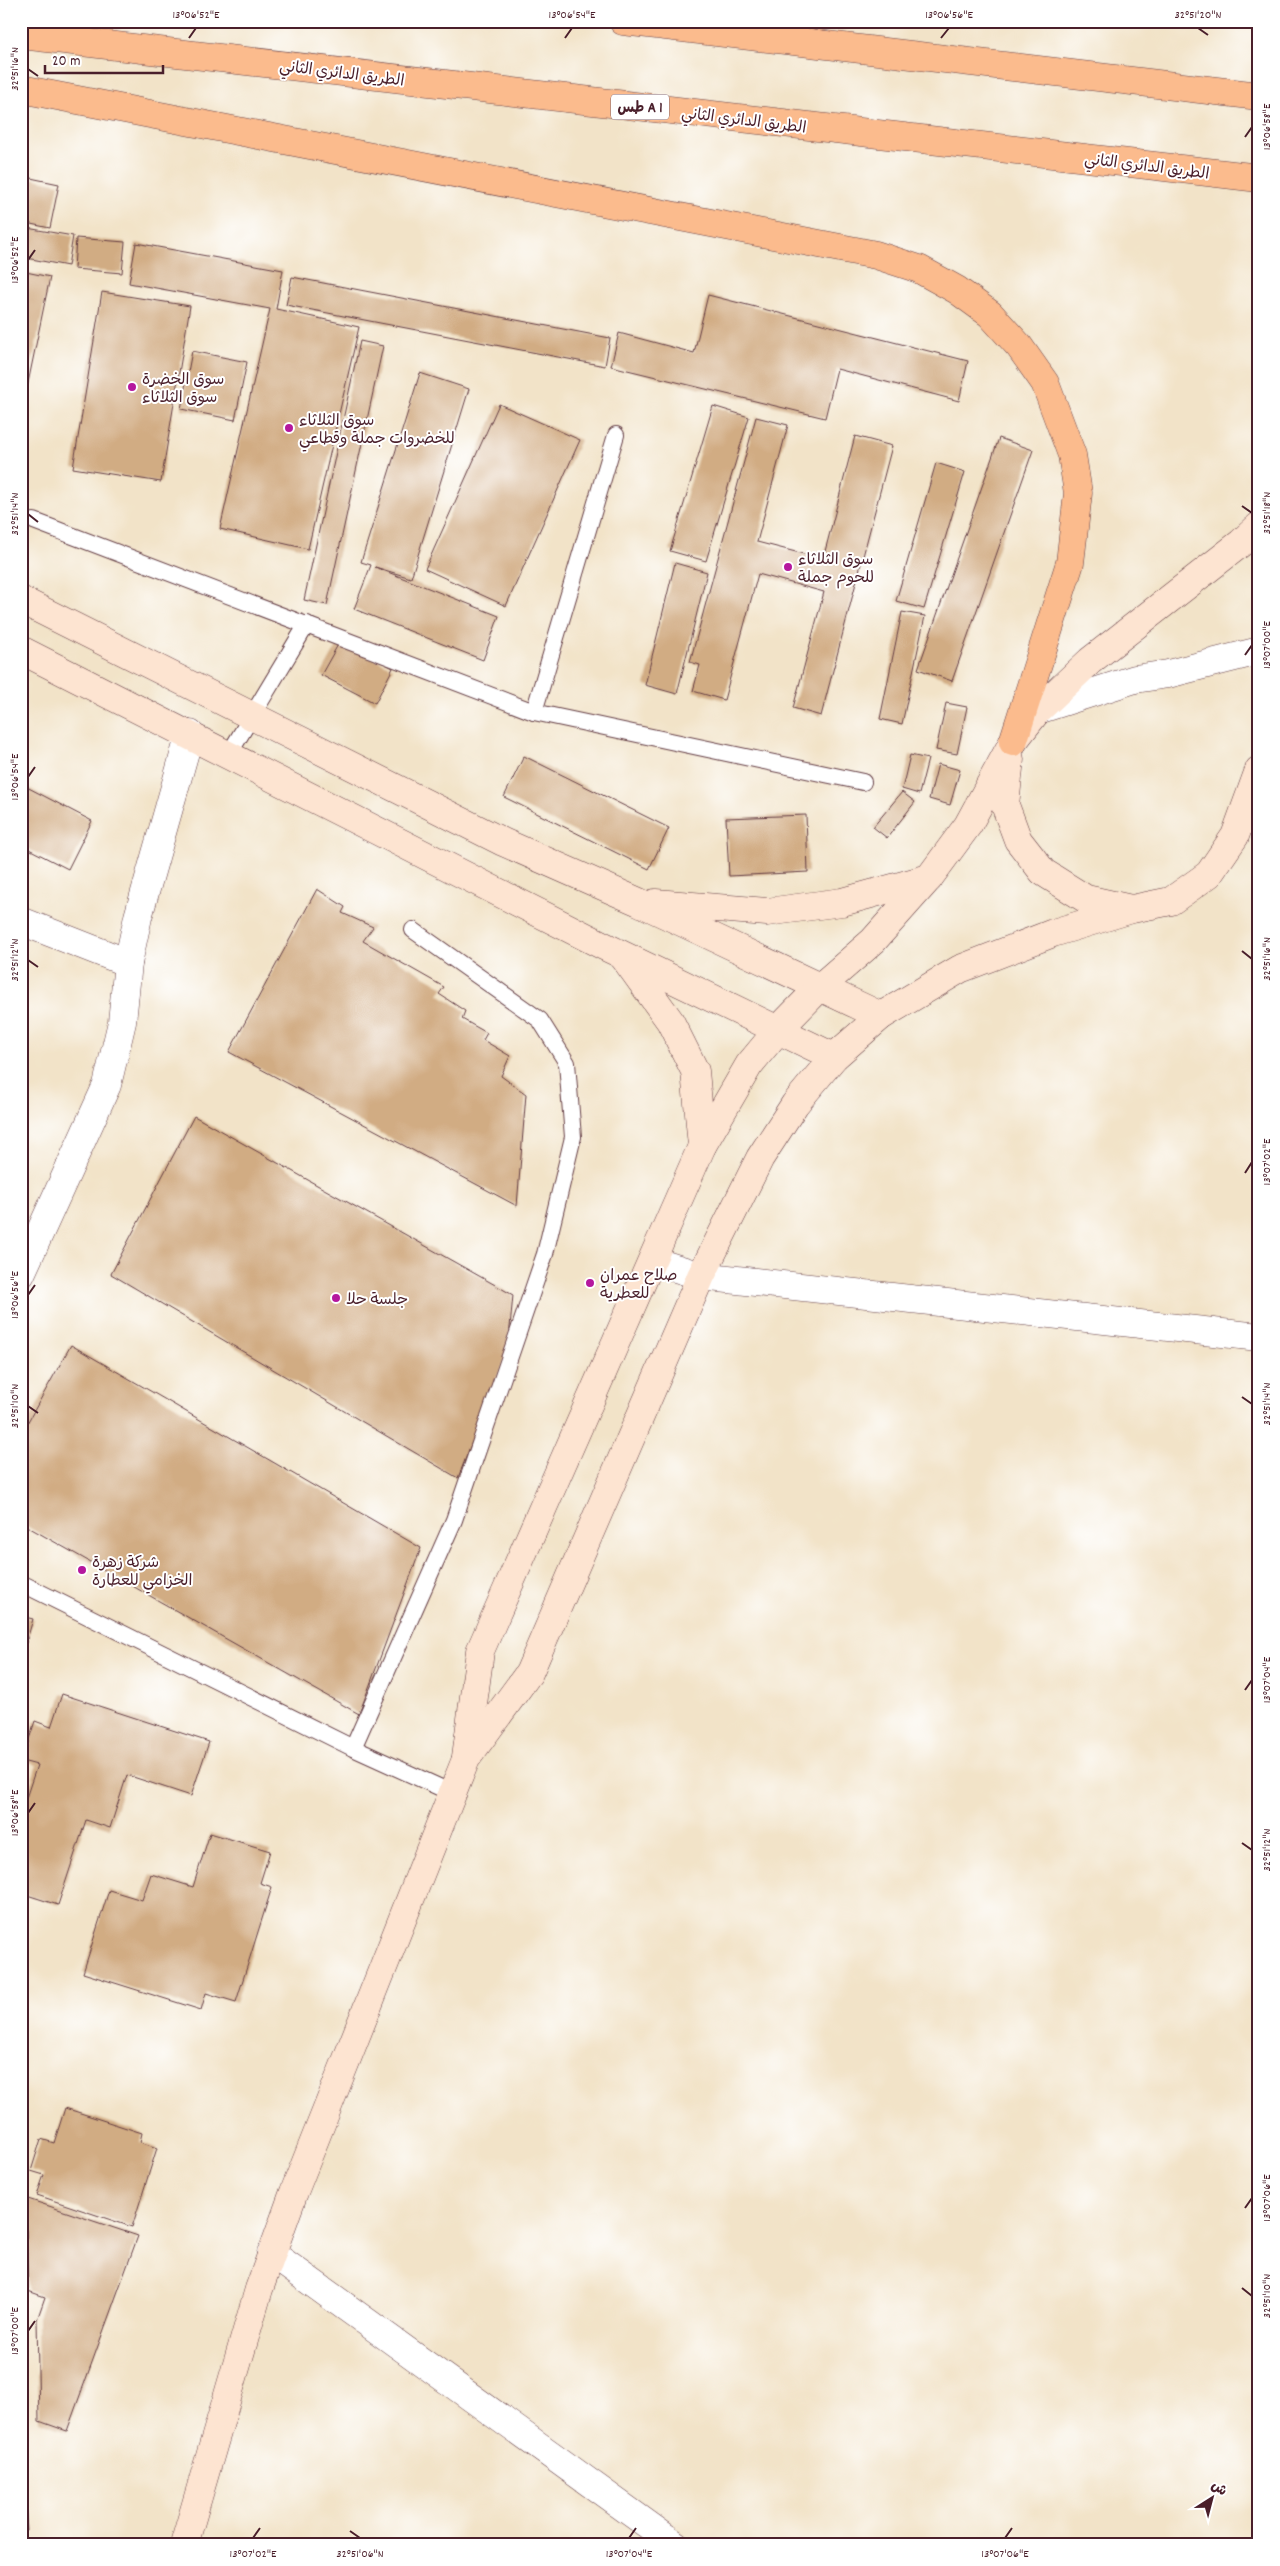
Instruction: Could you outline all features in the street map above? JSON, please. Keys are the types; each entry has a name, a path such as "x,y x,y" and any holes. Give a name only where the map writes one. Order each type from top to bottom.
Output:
{"highway":[{"path":"623,21 1259,96"},
{"name":"الطريق الدائري الثاني","path":"21,35 1259,178"},
{"path":"21,89 876,255 919,268 957,290 990,314 1019,346 1045,383 1072,455 1078,493 1070,562 1013,742"}],"street":[{"path":"466,1759 480,1651 653,1262 702,1146 749,1065 778,1030 818,988 873,940 929,878 968,825 1013,742 1038,710 1090,661 1234,549 1259,526"},
{"path":"21,600 503,842 639,902 818,988 881,1016"},
{"path":"21,650 620,953 834,1057"},
{"path":"1038,710 1135,679 1168,674 1259,651"},
{"path":"21,1274 108,1085 122,1022 128,963 138,916 190,734"},
{"path":"1013,742 1004,804 1018,840 1044,872 1086,899 1132,909"},
{"path":"184,2545 258,2289 466,1759 529,1673 701,1276 760,1158 795,1104 834,1057 881,1016 960,969 1052,933 1132,909 1172,901 1209,874 1235,836 1259,770"},
{"path":"639,902 767,912 842,902 929,878"},
{"path":"21,921 128,963"},
{"path":"620,953 670,1021 695,1070 702,1146"},
{"path":"653,1262 701,1276 1259,1336"},
{"path":"272,2253 676,2545"}],"lane":[{"path":"534,712 616,435"},
{"path":"34,521 534,712 863,782"},
{"path":"229,754 253,717 307,624"},
{"path":"352,1748 454,1520 545,1254 572,1137 567,1063 540,1020 414,930"},
{"path":"21,1583 352,1748 452,1793"}],"building":[{"path":"21,176 59,184 50,228 21,222"},
{"path":"21,227 73,236 68,266 21,257"},
{"path":"76,238 125,242 122,273 74,269"},
{"name":"سوق الثلاثاء للخضروات جملة وقطاعي","path":"136,243 283,270 276,309 359,327 308,549 220,529 270,309 129,283"},
{"path":"21,271 50,277 22,412 21,411"},
{"path":"292,277 610,338 605,366 286,305"},
{"name":"سوق الخضرة سوق الثلاثاء","path":"102,292 190,306 161,482 73,468"},
{"path":"708,295 968,361 959,401 837,369 825,418 611,366 619,333 694,353"},
{"path":"360,341 383,346 327,605 304,600"},
{"path":"192,351 247,362 235,420 181,409"},
{"path":"420,373 469,389 411,578 375,567 499,616 483,660 354,609 371,565 361,562"},
{"path":"499,404 580,440 506,606 425,569"},
{"path":"713,406 749,417 706,561 670,551"},
{"name":"سوق الثلاثاء للحوم جملة","path":"756,417 788,425 757,542 823,559 855,436 892,446 821,716 793,708 824,592 758,574 724,700 693,691 700,665 690,662"},
{"path":"999,438 1033,450 952,681 918,669"},
{"path":"936,463 965,472 924,609 896,601"},
{"path":"675,563 707,572 677,694 645,685"},
{"path":"902,612 925,616 902,724 880,719"},
{"path":"340,641 393,668 375,703 321,675"},
{"path":"946,703 967,707 957,754 936,750"},
{"path":"910,755 928,759 919,794 902,789"},
{"path":"524,756 669,828 649,869 504,797"},
{"path":"938,764 960,770 950,805 929,799"},
{"path":"21,784 92,821 68,869 21,845"},
{"path":"902,792 915,802 887,838 873,827"},
{"path":"806,815 808,872 729,876 726,818"},
{"path":"317,889 345,907 342,913 373,927 363,941 444,987 439,994 465,1011 462,1019 487,1033 483,1040 510,1056 501,1076 526,1094 517,1206 229,1052"},
{"path":"194,1116 513,1295 508,1349 458,1478 111,1274"},
{"path":"71,1345 421,1548 359,1714 21,1523 21,1434"},
{"path":"21,1616 33,1619 23,1654 21,1653"},
{"path":"62,1694 209,1742 191,1796 127,1775 110,1828 86,1820 58,1905 21,1893 21,1813 37,1765 22,1761 35,1721 51,1727"},
{"path":"210,1833 270,1851 260,1883 272,1887 236,2002 206,1993 201,2010 83,1973 109,1890 142,1900 151,1874 193,1887"},
{"path":"65,2108 142,2133 140,2142 157,2148 132,2227 37,2195 44,2175 31,2171 41,2139 54,2143"},
{"path":"25,2198 138,2236 67,2431 39,2421 37,2320 45,2297 28,2291"},
{"path":"23,2472 27,2531 21,2531 21,2473"}],"place":[{"name":"سوق الخضرة سوق الثلاثاء","path":"132,387"},
{"name":"سوق الثلاثاء للخضروات جملة وقطاعي","path":"289,428"},
{"name":"سوق الثلاثاء للحوم جملة","path":"788,567"},
{"name":"صلاح عمران للعطرية","path":"590,1283"},
{"name":"جلسة حلا","path":"336,1298"},
{"name":"شركة زهرة الخزامي للعطارة","path":"82,1570"}]}
